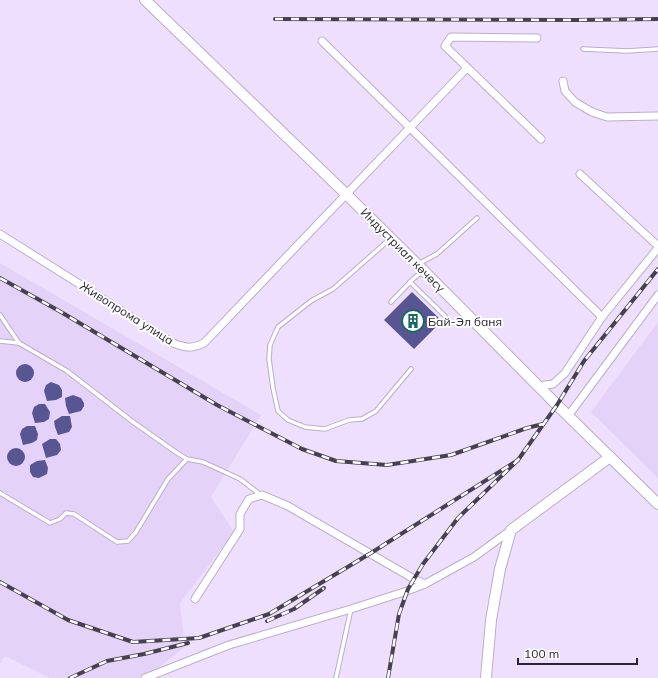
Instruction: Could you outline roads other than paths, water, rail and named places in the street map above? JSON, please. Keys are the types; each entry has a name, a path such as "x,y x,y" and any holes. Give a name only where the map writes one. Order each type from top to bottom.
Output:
{"main road":[{"name":"Индустриал көчөсү","path":"145,0 346,194 568,416 658,503"},
{"path":"486,678 490,620 500,569 511,530 610,457"}],"street":[{"path":"537,38 451,37 445,46 541,138"},
{"path":"322,41 602,317"},
{"name":"Живопрома улица","path":"0,234 173,343 184,347 195,347 204,343 467,68"},
{"path":"564,81 565,91 575,102 592,112 607,117 658,116"},
{"path":"538,386 553,384 565,373 602,317 658,247 580,174"},
{"path":"568,416 658,295"},
{"path":"195,600 240,529 240,514 249,499 262,496 288,506 425,584"},
{"path":"145,678 229,645 351,609 425,584 474,556 511,530"}],"lane":[{"path":"583,49 627,51 658,48"},
{"path":"391,302 410,282 420,268 476,218"},
{"path":"391,239 333,289 311,301 278,327 270,345 269,359 278,411 288,420 305,427 326,429 349,420 362,419 376,410 411,369"},
{"path":"410,282 445,316"},
{"path":"0,315 19,342 67,371 176,453 187,459 203,462 240,479 262,496"},
{"path":"0,341 19,342"},
{"path":"0,493 50,523 60,519 66,513 74,514 117,542 128,541 136,532 168,479 187,459"},
{"path":"336,678 351,609"}],"railway":[{"path":"275,19 658,19"},
{"path":"388,678 399,614 408,589 423,564 458,518 518,460 557,405 584,361 658,269"},
{"path":"0,278 61,312 217,405 302,449 336,461 387,465 451,455 527,428 543,424"},
{"path":"0,582 68,620 133,642 199,638 269,614 371,553 518,460"},
{"path":"267,621 294,609 324,588"},
{"path":"70,678 107,661 188,643"}],"place":[{"name":"Бай-Эл баня","path":"413,321"}]}
